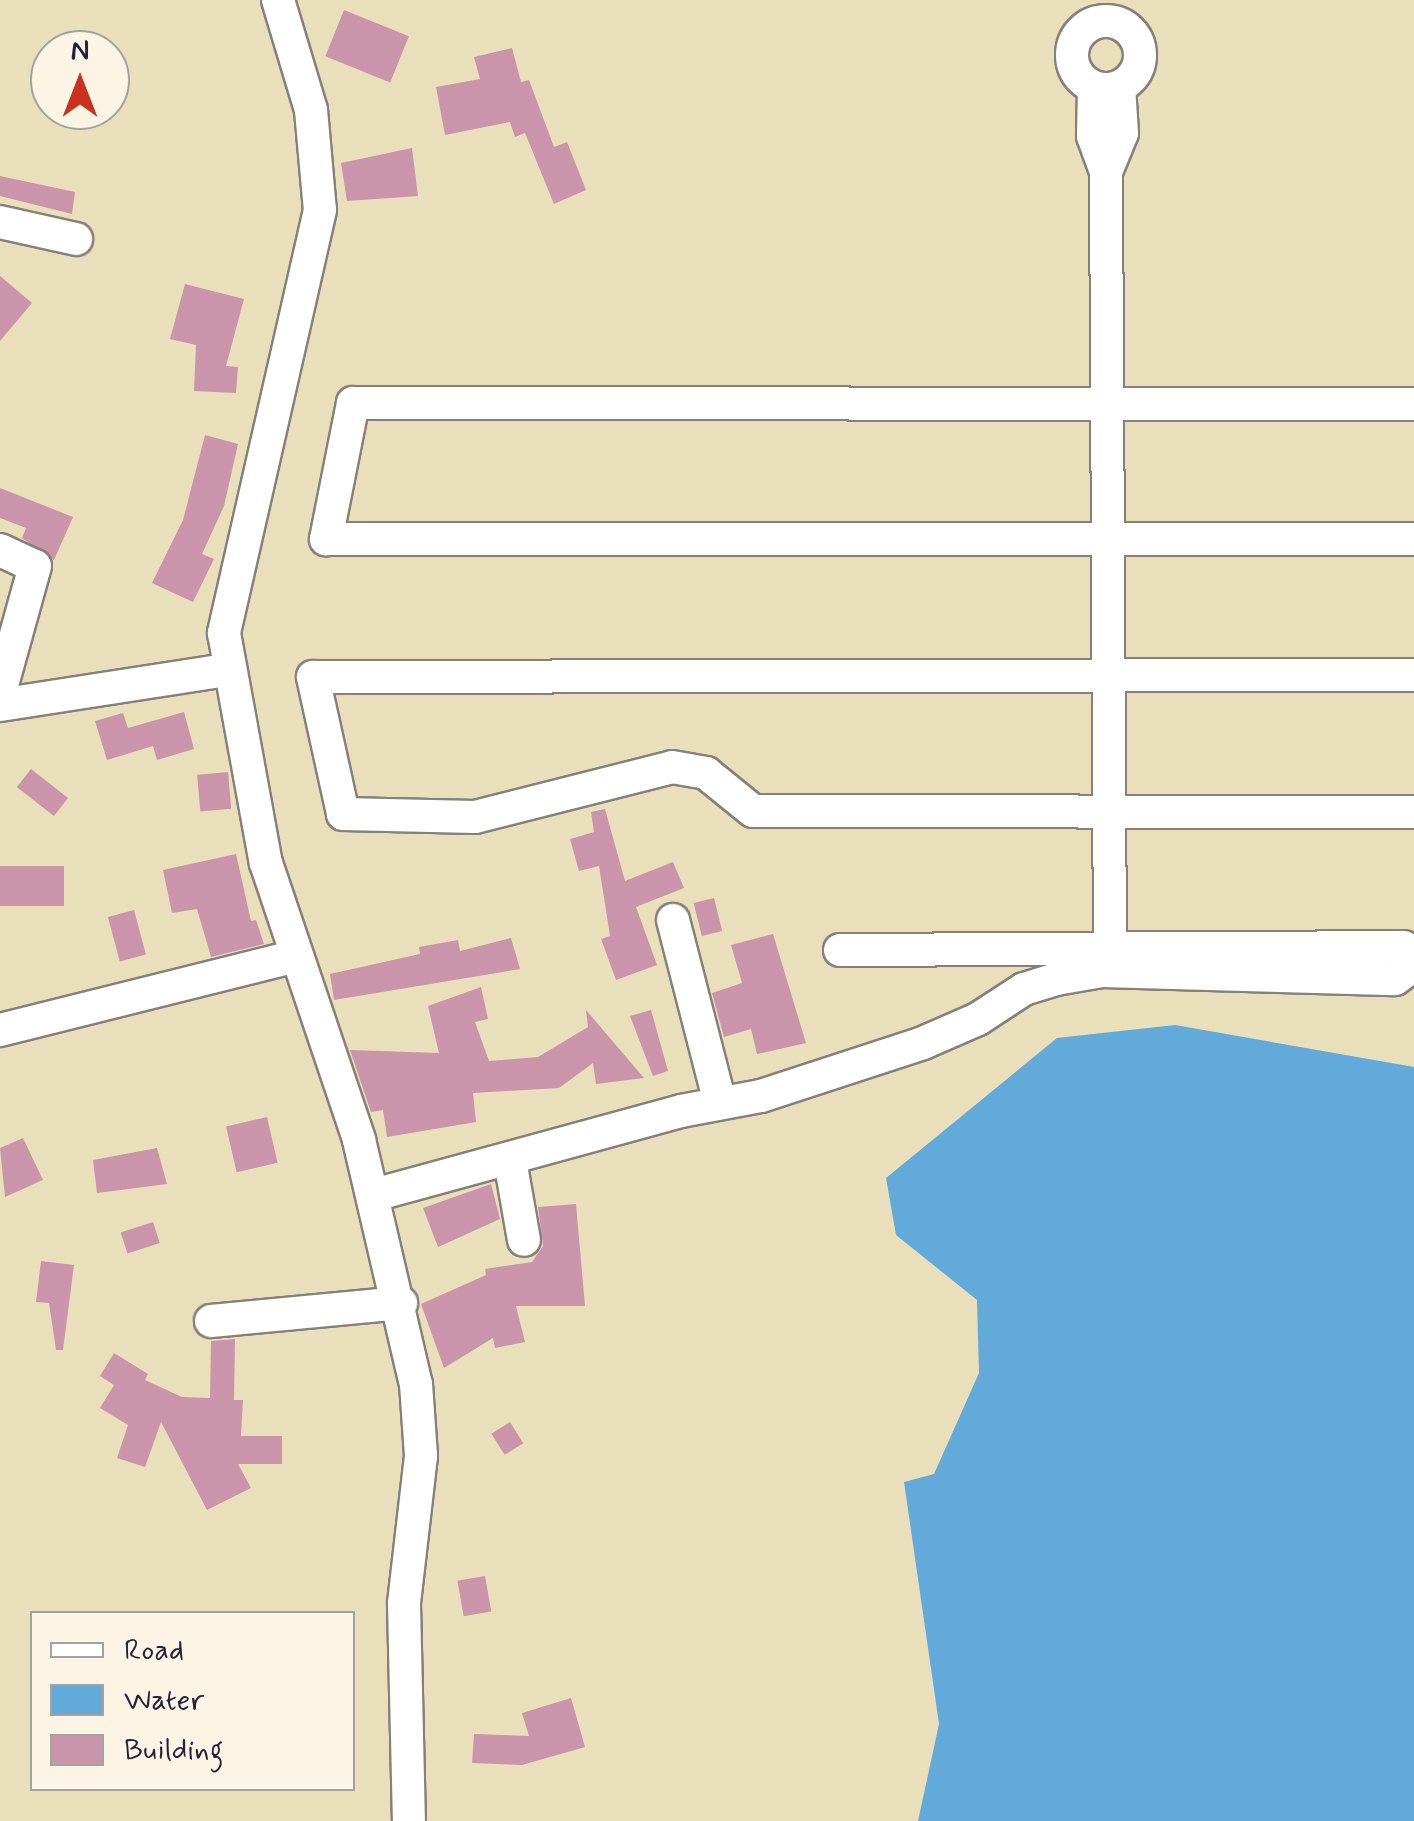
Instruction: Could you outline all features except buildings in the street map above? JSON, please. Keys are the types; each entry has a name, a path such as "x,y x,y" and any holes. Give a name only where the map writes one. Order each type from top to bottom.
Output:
{"street":[{"path":"278,0 317,138 320,210 232,581 227,670 266,863 293,956 374,1195 401,1303 422,1456 404,1604 408,1821"},
{"path":"1106,88 1134,75 1141,57 1136,38 1104,10 1072,44 1075,73 1106,88 1122,133 1106,172 1110,948"},
{"path":"0,222 76,240"},
{"path":"1414,404 353,403 326,539 1414,539"},
{"path":"0,550 36,566 0,692"},
{"path":"0,705 227,670"},
{"path":"1414,676 313,677 343,814 475,817 672,767 706,773 753,811 1414,812"},
{"path":"673,920 720,1102"},
{"path":"374,1195 720,1102 761,1096 923,1043 978,1019 1024,989 1056,980 1102,970 1395,980 1409,956 1110,948 840,950"},
{"path":"0,1030 293,956"},
{"path":"510,1160 524,1240"},
{"path":"211,1320 401,1303"}],"water":[{"path":"1175,1025 1414,1067 1414,1821 918,1821 939,1724 904,1482 934,1474 979,1373 977,1300 896,1235 886,1178 1057,1038"}]}
